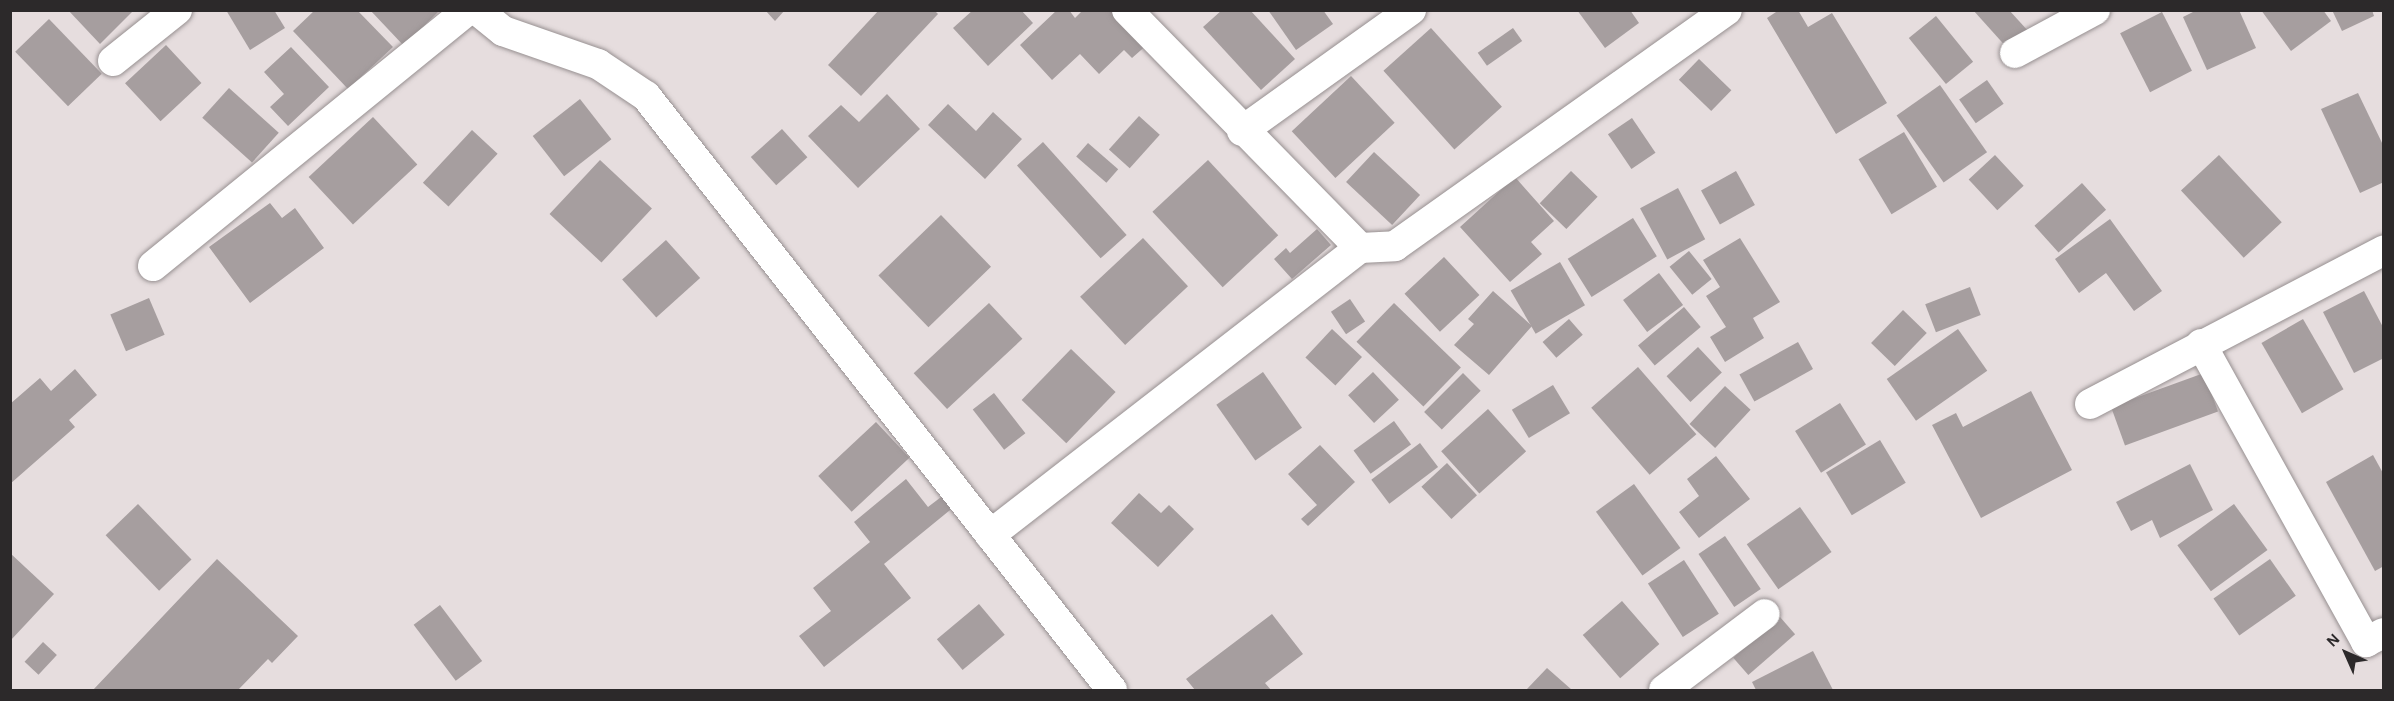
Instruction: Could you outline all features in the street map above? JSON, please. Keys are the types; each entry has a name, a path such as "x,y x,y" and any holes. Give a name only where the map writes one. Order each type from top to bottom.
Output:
{"street":[{"path":"113,61 177,10"},
{"path":"153,266 468,10"},
{"path":"477,10 503,32 598,64 646,96 1112,690"},
{"path":"1127,10 1360,248"},
{"path":"1242,130 1411,10"},
{"path":"990,535 1360,248 1395,246 1727,10"},
{"path":"2015,53 2095,10"},
{"path":"2090,404 2384,250"},
{"path":"2201,344 2366,642 2384,633"},
{"path":"1664,690 1766,614"}],"building":[{"path":"68,10 134,10 100,44"},
{"path":"226,10 274,10 285,28 250,50"},
{"path":"315,10 357,10 393,47 348,89 293,31"},
{"path":"370,10 440,10 404,46"},
{"path":"765,10 785,10 775,21"},
{"path":"879,10 934,10 938,14 861,96 828,65"},
{"path":"973,10 1021,10 1033,23 988,66 953,28"},
{"path":"1057,10 1069,10 1075,18 1083,10 1119,10 1149,43 1132,58 1124,50 1099,74 1080,54 1052,80 1020,45"},
{"path":"1222,10 1250,10 1295,59 1261,90 1203,27"},
{"path":"1268,10 1323,10 1333,24 1296,50"},
{"path":"1577,10 1630,10 1639,23 1605,48"},
{"path":"1779,10 1798,10 1808,27 1832,13 1887,103 1836,134 1767,18"},
{"path":"1973,10 2009,10 2029,32 2009,50"},
{"path":"2197,10 2239,10 2256,48 2207,70 2183,17"},
{"path":"2261,10 2323,10 2331,21 2291,51"},
{"path":"2332,10 2372,10 2374,16 2342,31"},
{"path":"2162,12 2192,71 2150,92 2120,33"},
{"path":"1936,16 1973,62 1946,84 1909,38"},
{"path":"49,19 102,74 68,106 15,52"},
{"path":"1431,28 1502,107 1454,150 1383,71"},
{"path":"1513,28 1522,41 1487,66 1478,53"},
{"path":"166,45 201,83 161,121 125,83"},
{"path":"291,47 329,87 288,126 270,107 284,94 264,72"},
{"path":"1699,59 1731,90 1711,111 1679,80"},
{"path":"1351,76 1395,123 1335,178 1292,131"},
{"path":"1987,80 2004,104 1976,123 1959,100"},
{"path":"1940,85 1987,152 1944,183 1897,115"},
{"path":"229,88 279,133 252,163 202,118"},
{"path":"2358,93 2384,147 2384,182 2360,193 2321,109"},
{"path":"887,94 920,129 858,188 808,136 841,105 859,122"},
{"path":"580,99 611,139 564,176 533,136"},
{"path":"948,104 976,131 993,112 1022,139 985,179 928,125"},
{"path":"1139,116 1160,135 1130,168 1109,149"},
{"path":"373,117 417,165 353,225 309,177"},
{"path":"1632,118 1655,153 1631,169 1608,134"},
{"path":"782,129 807,157 776,185 751,157"},
{"path":"472,130 498,154 448,207 423,183"},
{"path":"1904,132 1937,187 1892,214 1859,159"},
{"path":"1043,142 1127,235 1101,258 1017,165"},
{"path":"1088,143 1118,169 1106,183 1076,157"},
{"path":"1374,152 1420,195 1392,225 1346,182"},
{"path":"1995,155 2024,186 1997,210 1969,180"},
{"path":"2219,155 2282,222 2244,258 2181,190"},
{"path":"600,160 652,208 601,263 550,214"},
{"path":"1208,160 1278,235 1223,287 1152,212"},
{"path":"1571,171 1598,197 1566,229 1540,203"},
{"path":"1736,171 1755,205 1720,225 1701,190"},
{"path":"1515,177 1554,221 1531,242 1542,254 1510,282 1460,227"},
{"path":"2082,183 2106,210 2059,253 2034,226"},
{"path":"1678,188 1705,239 1667,259 1640,208"},
{"path":"270,203 282,218 295,208 324,248 250,303 209,247"},
{"path":"941,215 991,267 928,327 878,275"},
{"path":"1633,218 1657,256 1592,297 1568,259"},
{"path":"2110,219 2162,291 2134,311 2106,273 2079,293 2055,259"},
{"path":"1317,229 1331,245 1292,279 1274,259 1286,248 1290,253"},
{"path":"1143,238 1188,286 1125,345 1080,297"},
{"path":"1740,238 1780,302 1753,318 1764,338 1725,362 1710,337 1726,327 1706,296 1720,287 1703,260"},
{"path":"666,240 700,278 656,317 622,279"},
{"path":"1689,251 1712,279 1692,295 1670,267"},
{"path":"1444,257 1479,295 1440,332 1405,294"},
{"path":"1560,262 1585,305 1536,334 1511,290"},
{"path":"1659,273 1683,305 1647,332 1623,300"},
{"path":"1970,287 1981,315 1936,332 1925,304"},
{"path":"1493,291 1532,326 1489,375 1454,345 1474,324 1468,319"},
{"path":"2364,291 2384,329 2384,358 2354,373 2323,312"},
{"path":"149,298 165,335 126,351 110,314"},
{"path":"1350,299 1365,321 1346,334 1331,312"},
{"path":"989,303 1022,339 947,409 914,373"},
{"path":"1394,303 1461,368 1423,406 1356,342"},
{"path":"1684,307 1701,327 1655,365 1638,346"},
{"path":"1903,310 1927,333 1895,366 1871,343"},
{"path":"1569,319 1583,335 1556,358 1543,342"},
{"path":"2303,319 2344,389 2302,413 2261,343"},
{"path":"1332,329 1362,357 1335,385 1305,358"},
{"path":"1958,329 1987,371 1916,421 1887,379"},
{"path":"1798,342 1813,369 1754,402 1739,374"},
{"path":"1698,347 1722,373 1690,402 1667,376"},
{"path":"1071,349 1116,392 1066,443 1022,400"},
{"path":"1638,367 1696,434 1650,475 1591,408"},
{"path":"75,369 97,395 69,420 75,427 10,484 10,404 40,378 51,391"},
{"path":"1263,372 1302,428 1255,460 1216,405"},
{"path":"1373,372 1399,400 1374,423 1348,395"},
{"path":"1463,373 1481,391 1442,430 1424,412"},
{"path":"2204,373 2218,412 2125,445 2111,407"},
{"path":"1553,385 1570,413 1529,438 1512,410"},
{"path":"1725,386 1751,410 1715,448 1690,424"},
{"path":"2031,391 2072,470 1981,518 1932,425 1956,413 1963,427"},
{"path":"994,393 1025,433 1004,450 973,410"},
{"path":"1840,403 1866,445 1821,473 1795,431"},
{"path":"1488,409 1526,451 1479,494 1441,451"},
{"path":"1394,421 1411,444 1371,474 1354,450"},
{"path":"876,422 909,458 852,512 818,476"},
{"path":"1880,440 1906,483 1852,515 1826,472"},
{"path":"1420,443 1438,467 1389,504 1371,480"},
{"path":"1320,445 1355,482 1308,526 1301,519 1317,505 1288,474"},
{"path":"2373,455 2384,475 2384,566 2375,571 2326,482"},
{"path":"1716,456 1750,499 1699,538 1679,512 1699,496 1687,479"},
{"path":"1447,463 1477,495 1451,519 1421,487"},
{"path":"2190,464 2213,510 2160,538 2152,520 2131,531 2116,502"},
{"path":"906,479 928,507 945,494 955,506 884,564 911,598 824,667 799,636 831,611 813,588 870,542 854,522"},
{"path":"1634,484 1680,548 1642,576 1596,512"},
{"path":"1139,493 1161,513 1169,505 1194,529 1158,567 1111,523"},
{"path":"138,504 191,559 159,591 106,535"},
{"path":"2234,504 2268,550 2211,591 2177,545"},
{"path":"1800,507 1832,552 1778,589 1747,544"},
{"path":"1725,536 1761,589 1734,607 1698,554"},
{"path":"10,553 54,594 10,641"},
{"path":"217,559 298,636 272,663 268,659 238,690 93,690"},
{"path":"2270,559 2296,596 2239,635 2213,599"},
{"path":"1684,560 1719,614 1683,637 1648,583"},
{"path":"1622,601 1659,644 1620,678 1583,635"},
{"path":"979,604 1005,635 963,670 937,639"},
{"path":"440,605 482,661 456,681 414,625"},
{"path":"1272,614 1303,654 1265,683 1271,690 1195,690 1186,679"},
{"path":"1780,617 1795,634 1748,675 1733,658"},
{"path":"43,642 57,655 38,675 25,662"},
{"path":"1813,651 1833,690 1756,690 1752,682"},
{"path":"1547,668 1572,690 1526,690"}]}
